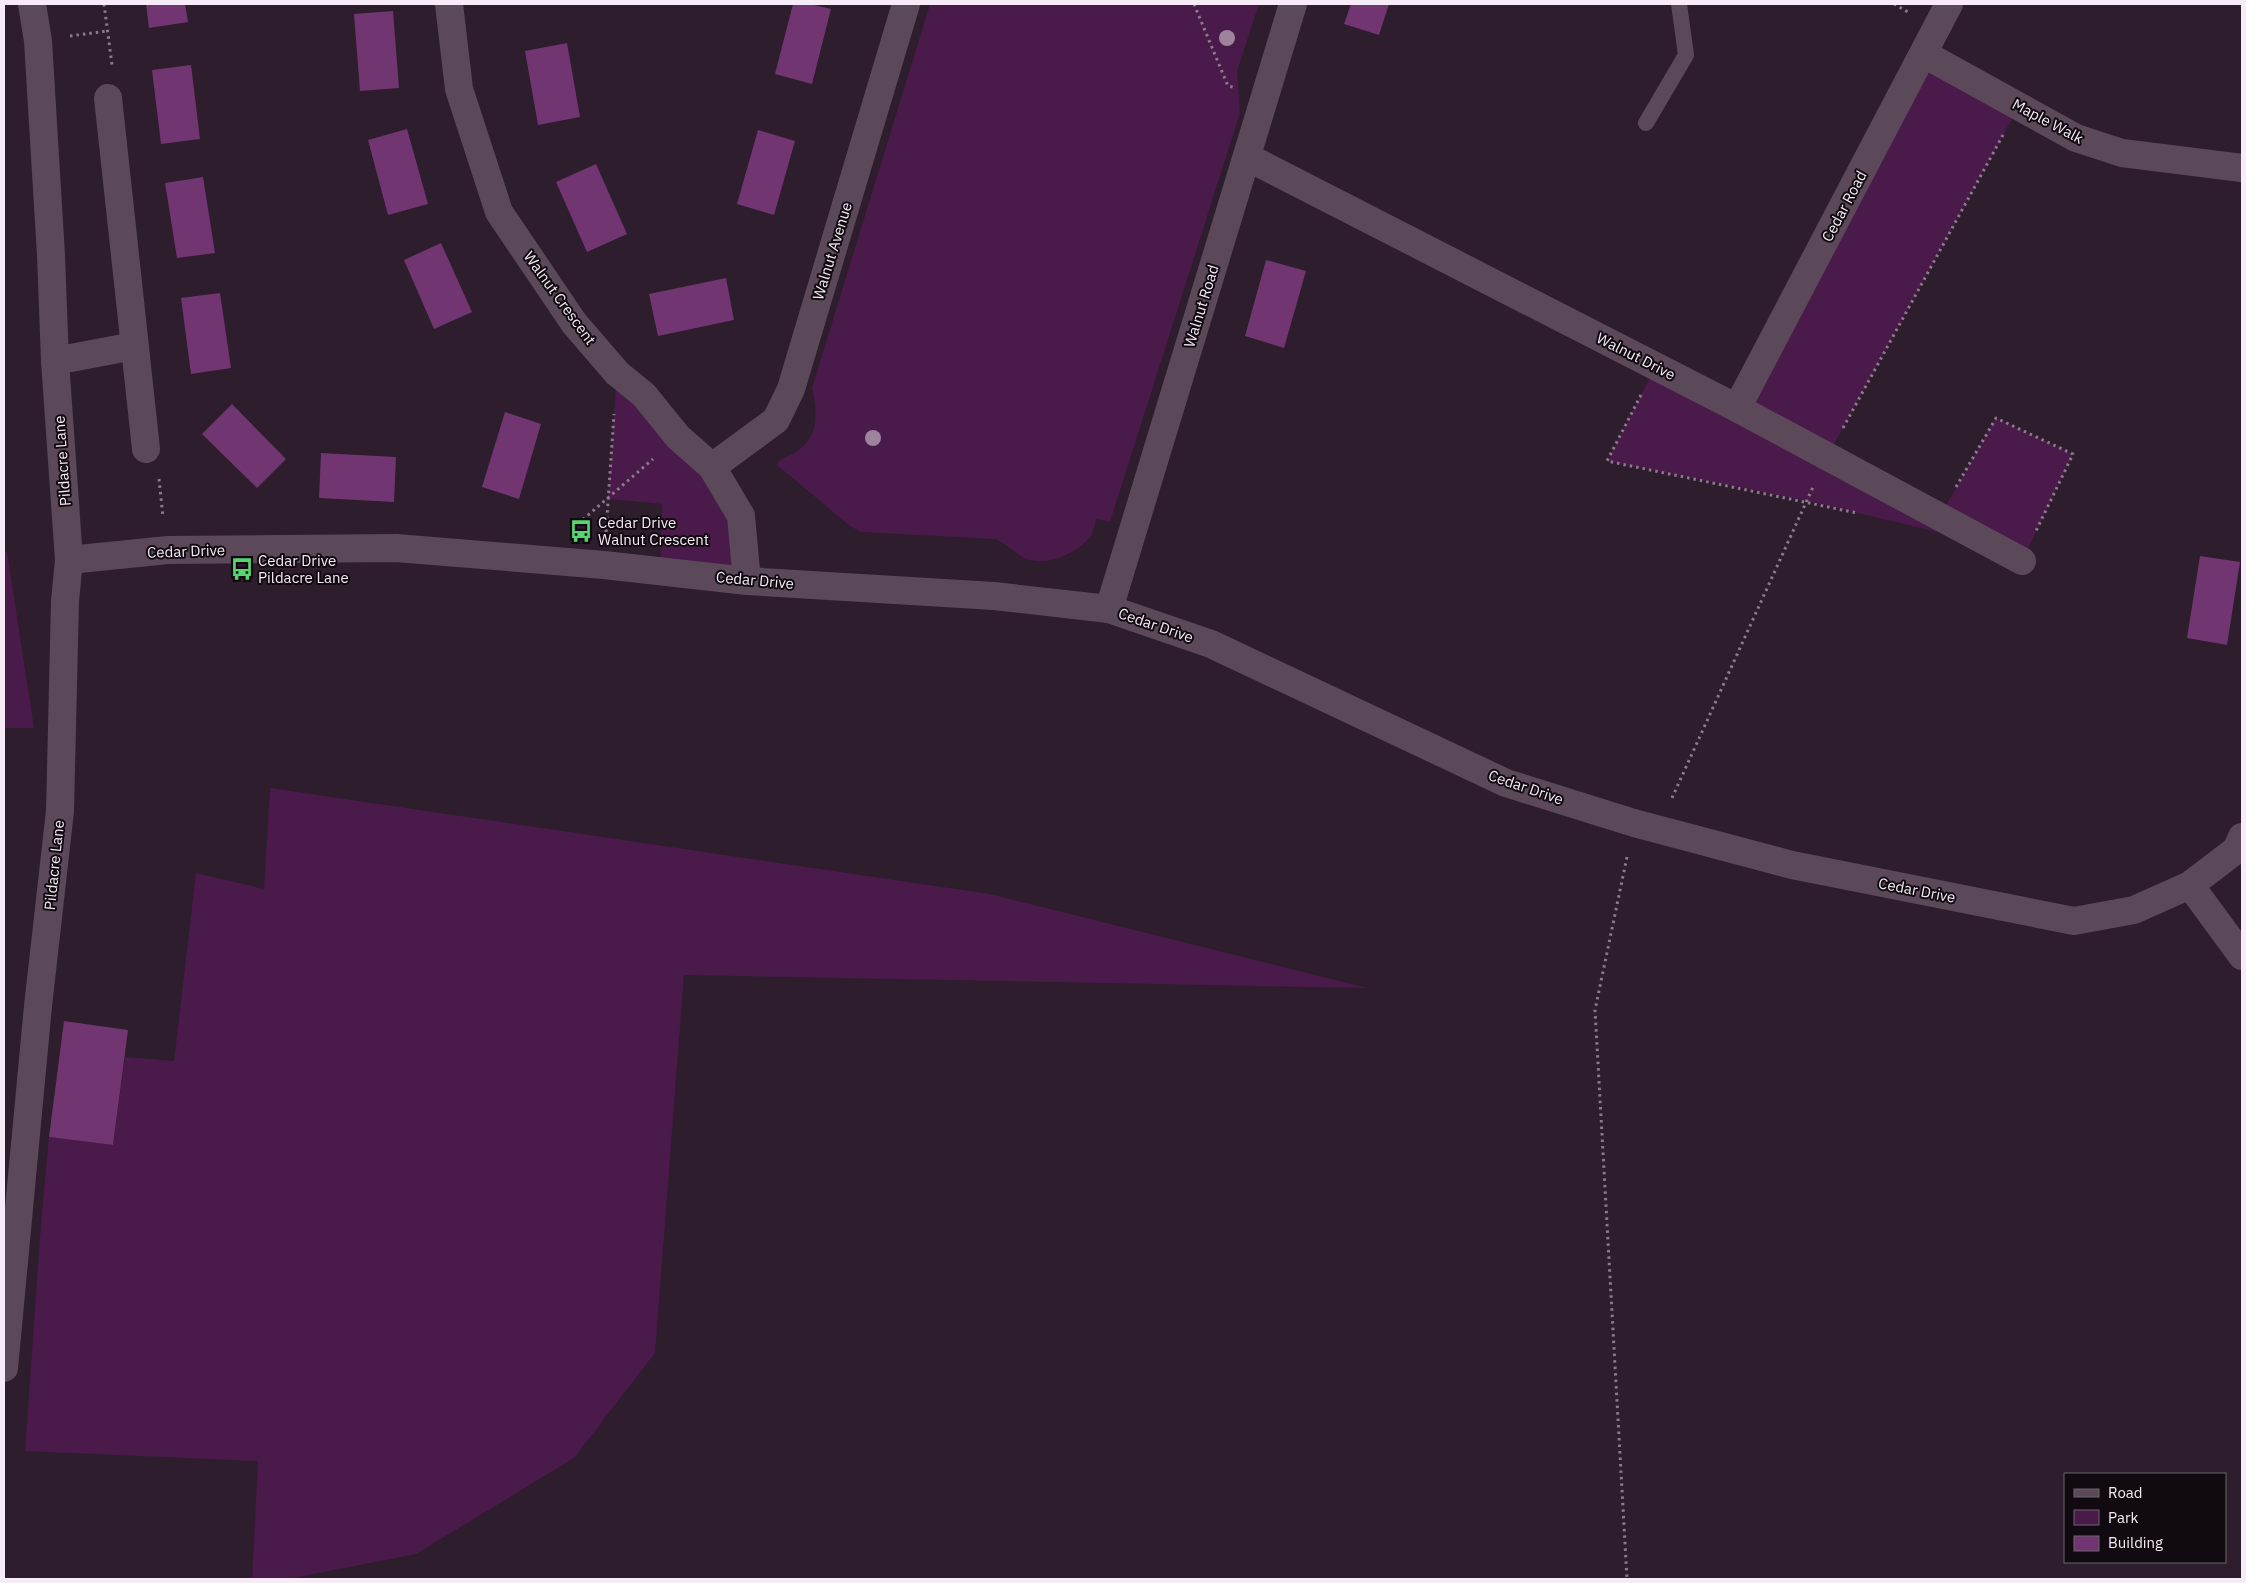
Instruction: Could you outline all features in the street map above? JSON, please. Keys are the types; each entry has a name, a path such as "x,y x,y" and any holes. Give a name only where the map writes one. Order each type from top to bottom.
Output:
{"street":[{"name":"Pildacre Lane","path":"4,1368 38,1006 60,811 65,602 69,560 55,360 51,255 39,60 32,4"},
{"name":"Walnut Crescent","path":"449,4 459,89 500,212 574,323 616,373 644,395 678,437 712,467 741,516 747,581"},
{"name":"Walnut Avenue","path":"712,467 776,420 790,389 906,4"},
{"name":"Walnut Road","path":"1109,609 1293,4"},
{"name":"Cedar Road","path":"1737,408 1949,4"},
{"name":"Maple Walk","path":"1924,54 2076,138 2122,152 2242,168"},
{"path":"108,98 146,449"},
{"name":"Walnut Drive","path":"1247,157 1737,408 2022,561"},
{"path":"55,360 134,346"},
{"name":"Cedar Drive","path":"69,560 168,550 396,548 604,565 747,581 994,596 1109,609 1210,644 1506,783 1634,822 1792,865 2074,921 2134,910 2190,885 2236,850 2242,837"},
{"path":"2190,885 2242,956"}],"lane":[{"path":"1646,123 1686,55 1679,4"}],"path":[{"path":"104,4 116,97 108,98"},
{"path":"1194,4 1228,86 1265,94"},
{"path":"1656,366 1607,461 1864,514"},
{"path":"604,565 616,373"},
{"path":"1959,482 1996,418 2073,454 2049,505"},
{"path":"536,560 678,437"},
{"path":"146,449 155,449 168,550"},
{"path":"1628,1579 1595,1010 1634,822"}],"green space":[{"path":"930,4 1259,4 1237,71 1240,113 1110,522 1096,519 1092,534 1080,547 1063,556 1045,561 1027,559 995,539 861,532 850,526 777,465 782,459 804,446 813,431 815,406 812,388"},
{"path":"1924,54 2019,106 1827,457 1940,516 1996,418 2073,454 2022,561 1989,544 1807,501 1607,461 1656,366 1737,408"},
{"path":"617,373 712,467 747,581 660,570 662,504 608,499"},
{"path":"4,552 7,552 34,728 4,728"},
{"path":"270,788 990,894 1367,988 684,975 655,1353 574,1458 416,1554 288,1579 252,1579 258,1461 25,1451 49,1137 113,1145 125,1057 174,1061 196,873 264,889"}],"building":[{"path":"146,4 185,4 188,22 149,28"},
{"path":"793,4 810,4 831,9 812,84 775,74"},
{"path":"1351,4 1389,4 1379,35 1344,24"},
{"path":"393,11 399,88 360,91 354,14"},
{"path":"567,43 580,117 538,125 525,51"},
{"path":"191,65 200,139 161,144 152,70"},
{"path":"407,129 428,204 388,215 368,140"},
{"path":"758,130 795,141 774,215 737,204"},
{"path":"596,164 627,234 587,252 556,182"},
{"path":"203,177 215,253 177,258 165,183"},
{"path":"441,243 472,312 434,329 404,260"},
{"path":"1266,260 1306,271 1284,348 1245,336"},
{"path":"726,278 734,320 658,336 649,294"},
{"path":"220,293 231,368 191,374 181,298"},
{"path":"232,404 286,459 257,488 202,434"},
{"path":"505,412 541,424 519,499 482,487"},
{"path":"321,453 396,457 394,502 319,498"},
{"path":"2200,556 2240,562 2227,645 2187,638"},
{"path":"64,1021 128,1030 113,1145 49,1137"}],"place":[{"name":"Cedar Drive Walnut Crescent","path":"581,531"},
{"name":"Cedar Drive Pildacre Lane","path":"242,569"}]}
